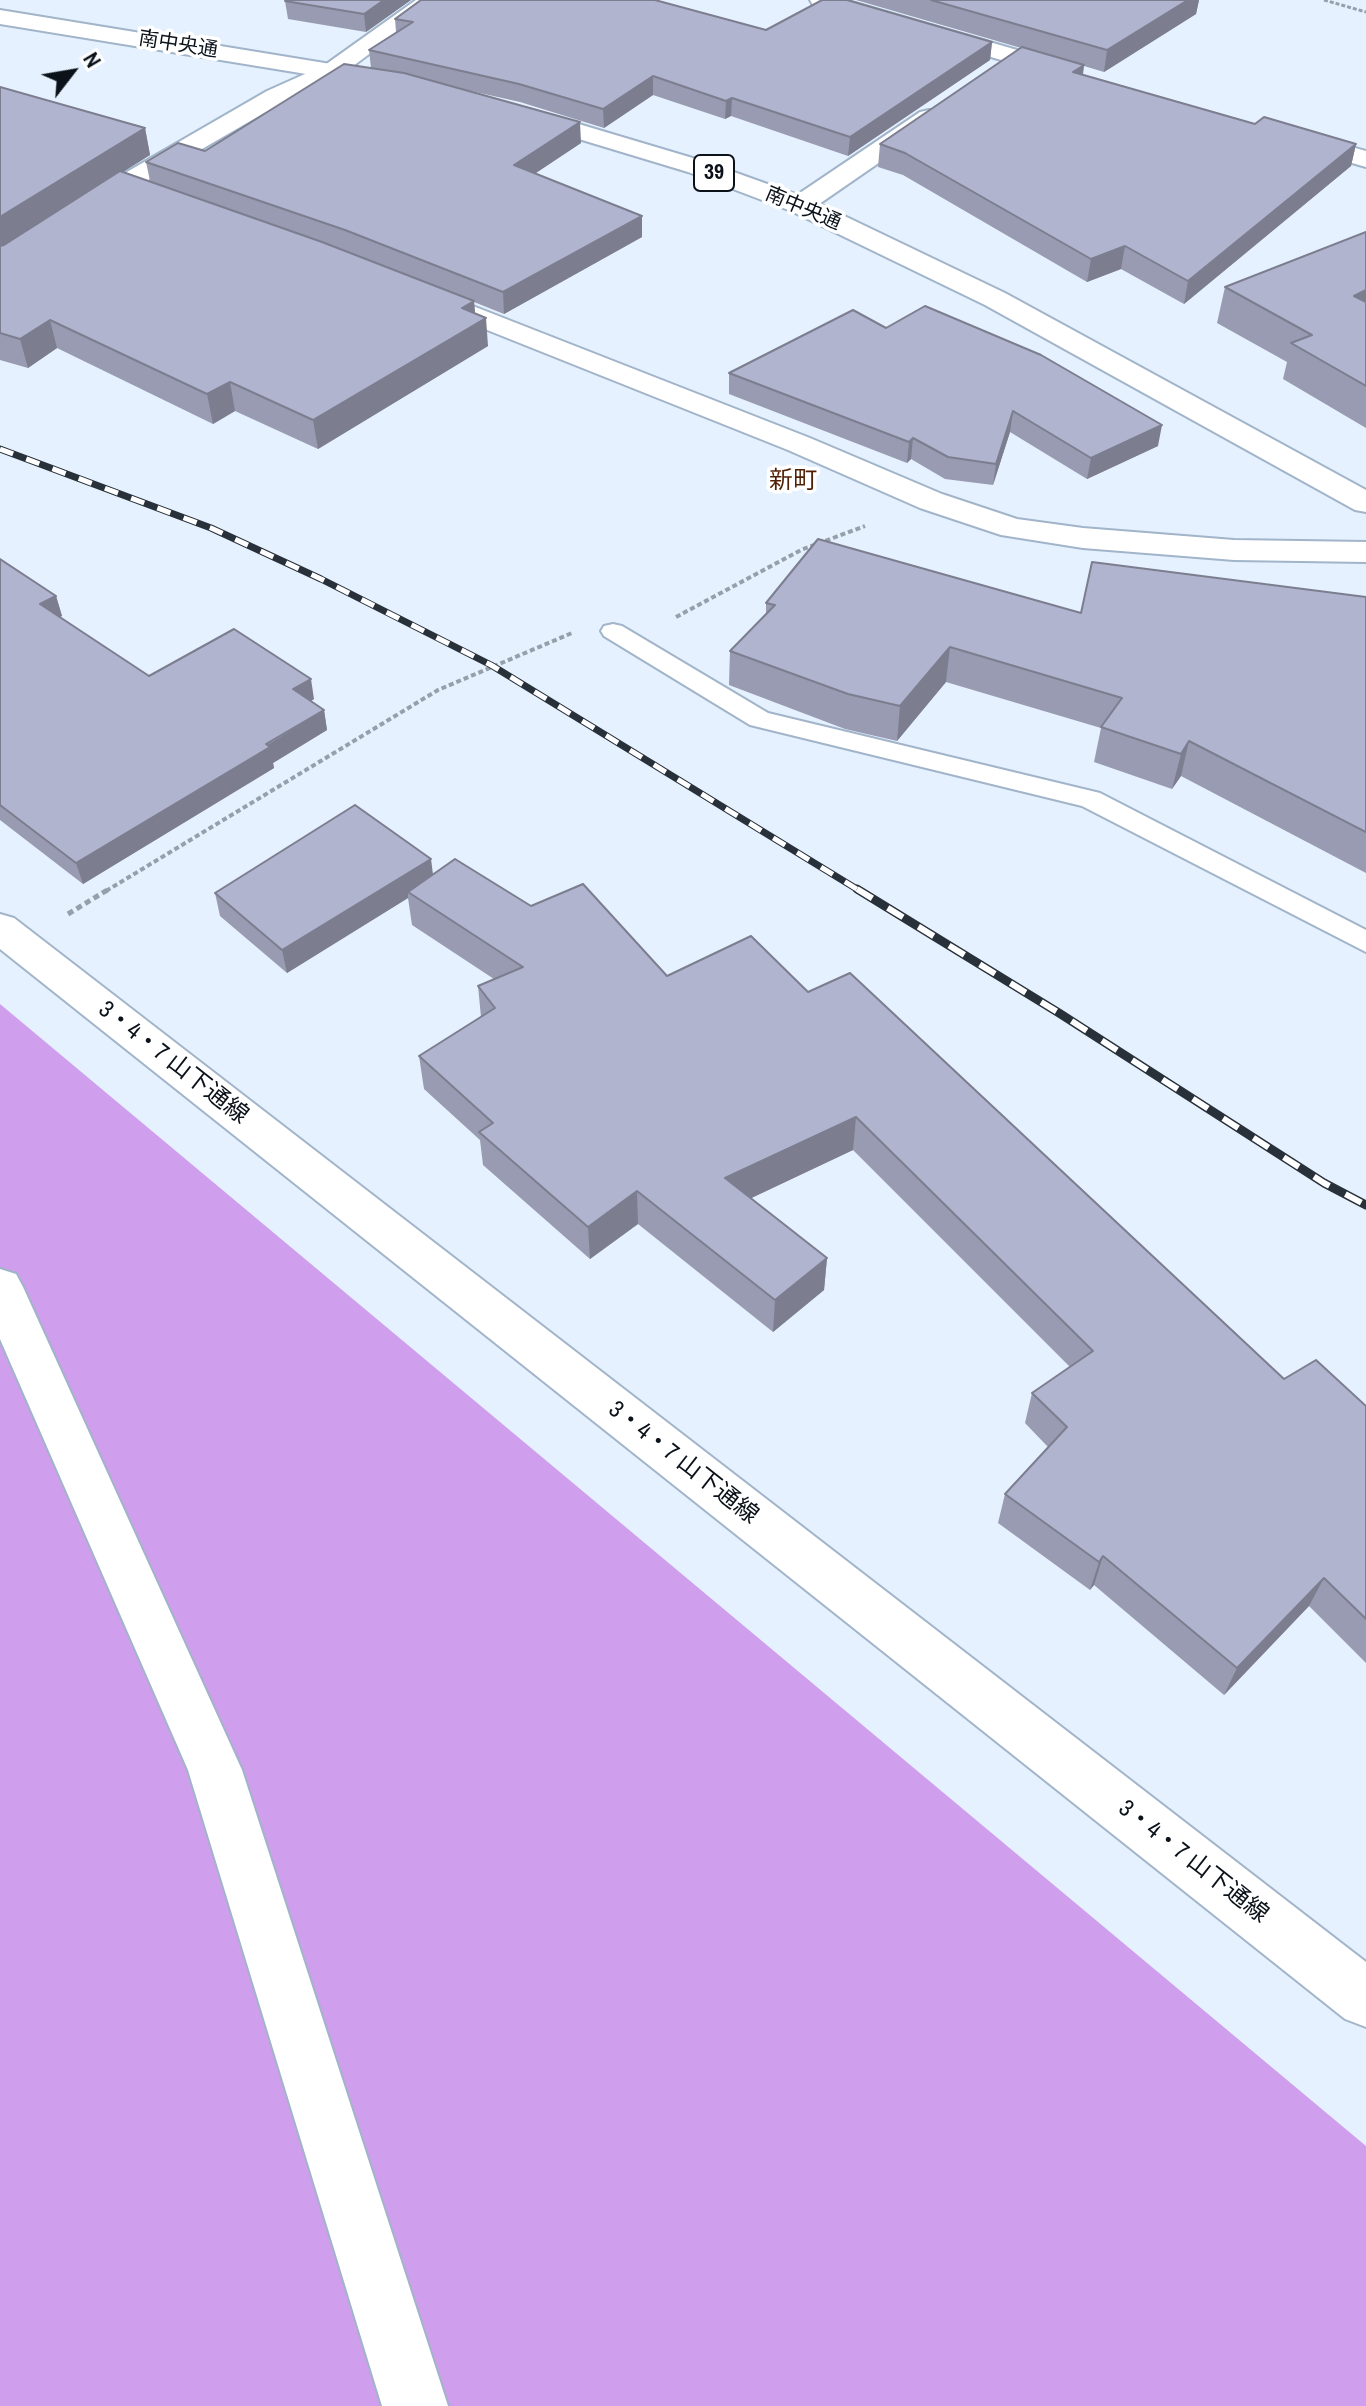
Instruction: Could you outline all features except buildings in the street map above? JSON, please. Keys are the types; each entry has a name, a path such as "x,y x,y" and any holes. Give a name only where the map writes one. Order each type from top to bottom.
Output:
{"main road":[{"path":"0,265 122,185 276,96 333,70 431,0"},
{"path":"821,0 1046,66"},
{"name":"南中央通","path":"0,17 333,70 422,88"},
{"path":"990,75 1016,57"},
{"path":"800,205 952,101"},
{"name":"南中央通","path":"495,106 697,167 800,205 995,299 1366,503"},
{"path":"1275,133 1366,159"},
{"path":"122,185 151,195"},
{"path":"410,290 799,444 931,501 1012,528 1083,538 1234,550 1366,552"},
{"name":"3・4・7 山下通線","path":"10,935 1366,1998"},
{"path":"0,1287 215,1770 415,2406"}],"lane":[{"path":"613,631 759,719 1091,799 1366,942"}],"path":[{"path":"1324,0 1366,12"},
{"path":"10,935 438,690 491,665 586,628 642,636 801,550 931,501"}],"shaded area":[{"path":"0,1004 1366,2146 1366,2406 0,2406"}],"railway":[{"path":"0,449 211,528 321,579 491,665 860,891"},
{"path":"857,889 1059,1013 1324,1183 1366,1205"}],"district":[{"name":"新町","path":"793,482"}]}
